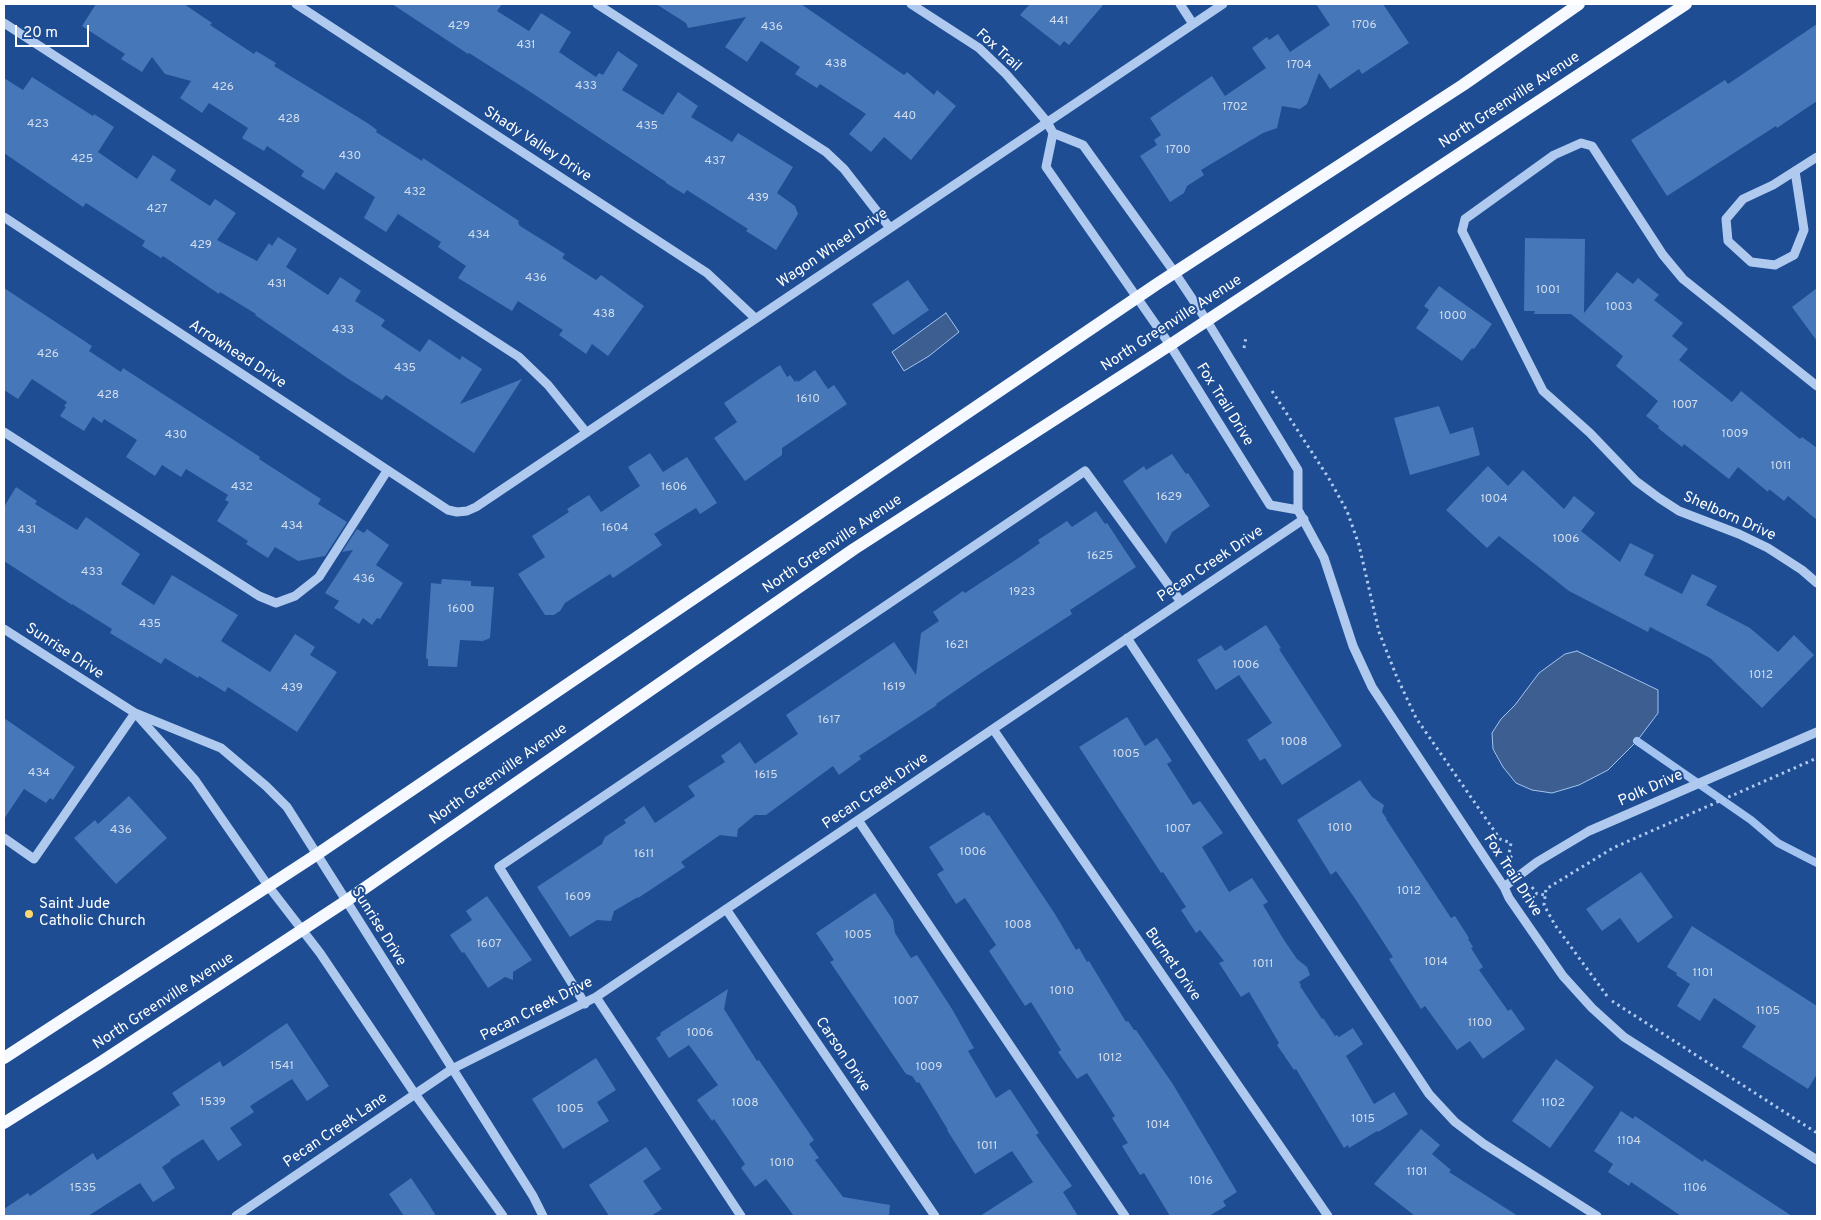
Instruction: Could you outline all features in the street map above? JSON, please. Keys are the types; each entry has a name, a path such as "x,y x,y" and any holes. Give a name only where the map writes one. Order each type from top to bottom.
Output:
{"main road":[{"path":"4,1058 269,887 1137,297 1463,85 1579,4"},
{"name":"North Greenville Avenue","path":"4,1123 101,1062 346,901 854,549 1207,321 1686,4"}],"street":[{"name":"Shady Valley Drive","path":"296,4 707,273 755,318"},
{"path":"597,4 826,152 844,169 890,228"},
{"name":"Fox Trail","path":"911,4 979,48 1006,74 1053,133"},
{"path":"1180,4 1193,24"},
{"name":"Wagon Wheel Drive","path":"457,512 467,511 476,507 1223,4"},
{"path":"4,23 519,357 548,384 586,432"},
{"path":"1137,297 1046,167 1053,133 1083,145 1174,273"},
{"name":"Shelborn Drive","path":"1817,386 1683,279 1663,256 1592,146 1581,143 1554,155 1464,219 1462,231 1543,391 1590,433 1636,481 1659,498 1679,511 1739,534 1768,548 1802,570 1817,583"},
{"path":"1795,171 1804,230 1794,255 1775,264 1751,262 1728,241 1726,218 1743,199 1773,185 1795,171 1817,157"},
{"name":"Arrowhead Drive","path":"4,217 387,471 448,510 457,512"},
{"name":"Fox Trail Drive","path":"1174,273 1207,321 1298,470 1298,510 1324,558 1353,646 1372,687 1504,886 1509,898 1563,976 1592,1008 1624,1037 1817,1160"},
{"name":"Fox Trail Drive","path":"1137,297 1170,345 1270,505 1298,510"},
{"path":"4,432 259,596 276,603 295,596 319,576 387,471"},
{"path":"584,1004 499,868 1085,471 1181,602"},
{"name":"Pecan Creek Drive","path":"452,1069 596,997 1304,519"},
{"name":"Sunrise Drive","path":"4,629 135,713 221,748 266,786 287,807 534,1196 543,1216"},
{"path":"1127,638 1428,1094 1455,1122 1484,1144 1597,1216"},
{"path":"4,838 34,859 135,713"},
{"name":"Sunrise Drive","path":"135,713 195,780 269,887 320,953 416,1094 504,1216"},
{"name":"Burnet Drive","path":"993,729 1328,1216"},
{"name":"Polk Drive","path":"1504,886 1537,862 1589,831 1817,732"},
{"path":"858,820 1125,1216"},
{"name":"Carson Drive","path":"726,910 935,1216"},
{"path":"596,997 741,1216"},
{"name":"Pecan Creek Lane","path":"236,1216 452,1069"}],"path":[{"path":"1246,337 1244,347 1249,355"},
{"path":"1269,386 1328,477 1347,511 1359,545 1379,632 1416,718 1500,839 1511,842 1509,854"},
{"path":"1817,758 1613,848 1546,888 1544,905 1555,925 1609,999 1817,1133"},
{"path":"1537,894 1545,895"}],"water":[{"path":"946,313 959,332 929,356 904,371 892,352"},
{"path":"1577,651 1658,690 1658,713 1637,741 1608,770 1579,785 1552,793 1532,790 1516,783 1503,767 1493,749 1492,733 1501,719 1515,705 1539,673 1565,654"}],"building":[{"path":"96,4 184,4 212,23 210,25 254,54 256,51 276,63 274,66 369,124 377,130 376,132 422,161 423,158 519,221 520,226 565,254 562,258 596,280 601,275 644,306 608,356 592,344 586,354 559,335 563,330 518,301 512,311 458,278 466,266 438,247 441,242 398,214 386,232 364,218 375,197 336,172 324,190 301,176 304,171 267,146 264,151 242,138 248,128 209,103 202,113 180,98 191,81 165,74 152,57 142,72 121,59 125,54 82,26"},
{"path":"392,4 502,4 497,11 529,31 541,13 571,32 559,52 596,77 599,73 603,75 618,51 638,65 622,90 663,115 678,92 698,106 691,117 732,142 738,133 793,167 777,193 795,206 798,214 776,250 746,231 748,229 687,190 684,194 666,183 532,93"},
{"path":"656,4 801,4 904,75 907,72 934,95 937,90 956,106 911,160 884,137 871,152 849,134 866,114 820,84 817,88 795,74 800,67 761,41 747,62 725,47 746,17 688,28 686,23"},
{"path":"1030,4 1104,4 1069,45 1064,41 1060,46 1020,15"},
{"path":"1316,4 1383,4 1409,43 1362,74 1359,69 1330,89 1319,73 1307,104 1300,109 1282,106 1277,128 1263,133 1201,170 1204,175 1187,186 1184,193 1170,202 1140,156 1157,145 1154,140 1161,135 1150,118 1212,76 1225,96 1266,68 1252,48 1267,37 1269,40 1278,34 1290,52 1330,25"},
{"path":"1817,24 1817,101 1667,196 1631,140 1725,80 1728,84"},
{"path":"32,77 93,116 94,114 114,127 98,152 137,179 153,155 176,170 170,180 210,206 215,199 236,213 217,240 257,261 269,243 272,246 278,237 297,249 286,267 328,295 340,277 361,291 355,301 385,320 381,326 420,352 429,339 460,360 462,356 482,369 460,404 522,379 474,453 386,395 382,400 347,378 256,314 220,292 219,294 163,256 161,258 142,246 145,241 86,203 83,207 4,153 4,78 23,90"},
{"path":"1525,238 1585,239 1584,313 1617,272 1633,284 1638,278 1659,295 1654,300 1683,323 1672,336 1688,349 1679,360 1732,402 1741,391 1800,439 1802,437 1817,448 1817,520 1788,496 1784,501 1769,489 1768,492 1738,467 1729,479 1684,444 1682,447 1658,428 1659,426 1646,416 1658,401 1616,366 1623,356 1571,314 1534,314 1535,311 1524,311"},
{"path":"908,280 929,310 893,335 872,304"},
{"path":"1439,286 1492,324 1474,349 1472,348 1462,361 1416,328 1429,310 1424,306"},
{"path":"4,288 92,346 89,351 121,372 123,368 321,499 318,504 347,522 325,556 298,561 275,547 268,558 246,544 248,541 217,521 229,502 225,500 228,495 186,469 181,477 162,465 155,476 126,457 137,440 104,419 102,423 93,417 84,431 60,416 67,402 32,379 18,399 4,390"},
{"path":"1817,288 1817,341 1792,307"},
{"path":"780,365 787,377 790,375 795,382 797,380 798,382 815,370 828,389 834,385 847,404 782,448 782,455 745,481 714,438 737,422 724,403"},
{"path":"1439,406 1450,434 1473,427 1480,455 1410,475 1394,418"},
{"path":"650,453 663,472 687,457 717,503 700,514 696,508 654,534 662,545 613,578 610,574 565,603 560,611 554,615 545,615 518,574 545,557 532,536 569,512 567,509 589,495 601,512 640,486 628,467"},
{"path":"1172,454 1186,474 1188,473 1210,506 1172,532 1166,544 1123,481 1144,466 1146,470"},
{"path":"1488,466 1508,486 1523,470 1564,509 1574,496 1595,513 1581,531 1620,562 1630,543 1654,555 1644,575 1682,594 1692,574 1717,586 1706,605 1750,628 1778,652 1794,635 1814,655 1762,708 1710,658 1650,627 1648,632 1569,591 1499,536 1487,548 1446,510"},
{"path":"16,487 37,501 35,504 77,530 86,517 140,554 121,584 154,605 172,575 238,615 221,641 270,672 295,634 315,647 310,655 337,672 297,732 228,687 225,692 165,658 161,664 110,633 112,629 4,561 4,507"},
{"path":"1096,511 1105,524 1107,523 1136,567 1070,610 1072,614 859,756 861,759 839,775 833,766 766,815 755,815 738,829 737,837 720,835 681,862 685,867 638,898 614,911 611,921 597,920 570,937 537,887 602,844 605,837 626,823 624,820 644,806 655,823 695,796 688,786 725,762 721,756 740,742 755,764 798,734 786,715 894,642 916,675 921,633 939,621 933,612 963,591 965,593 1020,557 1040,543 1038,540 1067,521 1072,527"},
{"path":"357,529 364,533 367,529 389,545 376,565 403,583 380,619 377,618 372,625 363,618 359,624 334,608 339,601 325,593 353,550 342,552"},
{"path":"442,579 471,581 471,586 494,587 490,638 483,641 460,640 457,667 428,666 428,659 426,658 431,583 441,584"},
{"path":"1266,625 1281,648 1279,649 1342,746 1282,785 1265,758 1260,761 1247,740 1272,723 1239,675 1216,690 1197,660 1221,645 1225,651"},
{"path":"1127,717 1145,746 1157,738 1172,761 1167,764 1193,805 1200,801 1223,833 1202,847 1229,892 1252,878 1268,902 1263,905 1284,940 1297,959 1307,967 1310,975 1299,982 1300,986 1322,1019 1335,1036 1339,1037 1353,1028 1363,1044 1346,1056 1374,1104 1394,1092 1408,1114 1349,1148 1348,1145 1344,1148 1296,1069 1294,1070 1277,1045 1279,1043 1249,992 1241,997 1219,963 1224,961 1200,930 1196,933 1181,910 1186,907 1163,872 1161,873 1079,747"},
{"path":"4,718 75,767 53,800 50,798 46,803 24,789 4,819"},
{"path":"1360,780 1372,797 1384,805 1382,812 1386,819 1451,918 1455,916 1469,938 1473,947 1471,948 1483,967 1479,970 1508,1011 1511,1009 1525,1029 1483,1059 1470,1041 1457,1050 1425,1006 1421,1009 1389,959 1393,957 1356,900 1336,871 1331,875 1297,820"},
{"path":"129,796 167,838 116,884 74,838 95,820 98,824"},
{"path":"984,812 987,816 989,815 1055,914 1076,950 1079,948 1087,962 1089,961 1126,1022 1128,1021 1136,1030 1174,1086 1237,1192 1223,1201 1226,1206 1209,1216 1170,1216 1144,1173 1140,1175 1122,1146 1128,1143 1112,1118 1115,1116 1087,1073 1077,1079 1058,1052 1061,1050 1031,1002 1025,1006 989,951 996,945 965,898 956,904 937,874 944,870 929,847"},
{"path":"1641,872 1673,917 1638,943 1620,918 1602,931 1586,909"},
{"path":"875,893 893,920 895,933 911,958 917,955 952,1009 974,1048 968,1051 996,1098 1010,1089 1039,1133 1036,1135 1072,1186 1063,1192 1078,1216 980,1216 1033,1182 1012,1151 975,1174 919,1082 917,1083 912,1076 906,1074 830,962 834,960 816,933"},
{"path":"487,896 532,960 513,972 513,980 505,977 488,988 450,935 472,920 466,911"},
{"path":"1692,926 1817,1006 1817,1074 1808,1089 1742,1047 1756,1026 1714,998 1700,1021 1677,1006 1690,984 1667,967"},
{"path":"728,989 724,1009 757,1061 759,1060 814,1140 809,1144 819,1158 815,1160 843,1197 890,1205 889,1216 794,1216 766,1179 755,1187 741,1168 745,1164 714,1119 712,1121 697,1100 718,1085 689,1045 669,1058 656,1038 661,1035 660,1033"},
{"path":"287,1023 329,1086 307,1101 292,1079 250,1106 254,1112 230,1128 242,1145 218,1161 203,1139 170,1160 162,1167 175,1188 153,1202 140,1183 88,1216 4,1216 4,1209 28,1193 30,1196 93,1153 97,1160 180,1105 172,1093 220,1061 223,1067"},
{"path":"596,1058 616,1090 597,1102 609,1121 563,1149 532,1099"},
{"path":"1556,1059 1594,1087 1550,1148 1512,1121"},
{"path":"1621,1111 1633,1119 1635,1116 1703,1162 1704,1159 1792,1216 1681,1216 1631,1182 1629,1186 1608,1172 1613,1164 1594,1151"},
{"path":"1421,1129 1440,1145 1432,1154 1451,1170 1449,1172 1518,1216 1415,1216 1374,1184"},
{"path":"646,1147 661,1169 643,1181 662,1209 651,1216 609,1216 589,1185"},
{"path":"411,1178 436,1216 404,1216 389,1194"}],"waterway":[{"path":"1637,741 1751,820 1778,843 1817,863"}],"place":[{"name":"Saint Jude Catholic Church","path":"29,914"}]}
